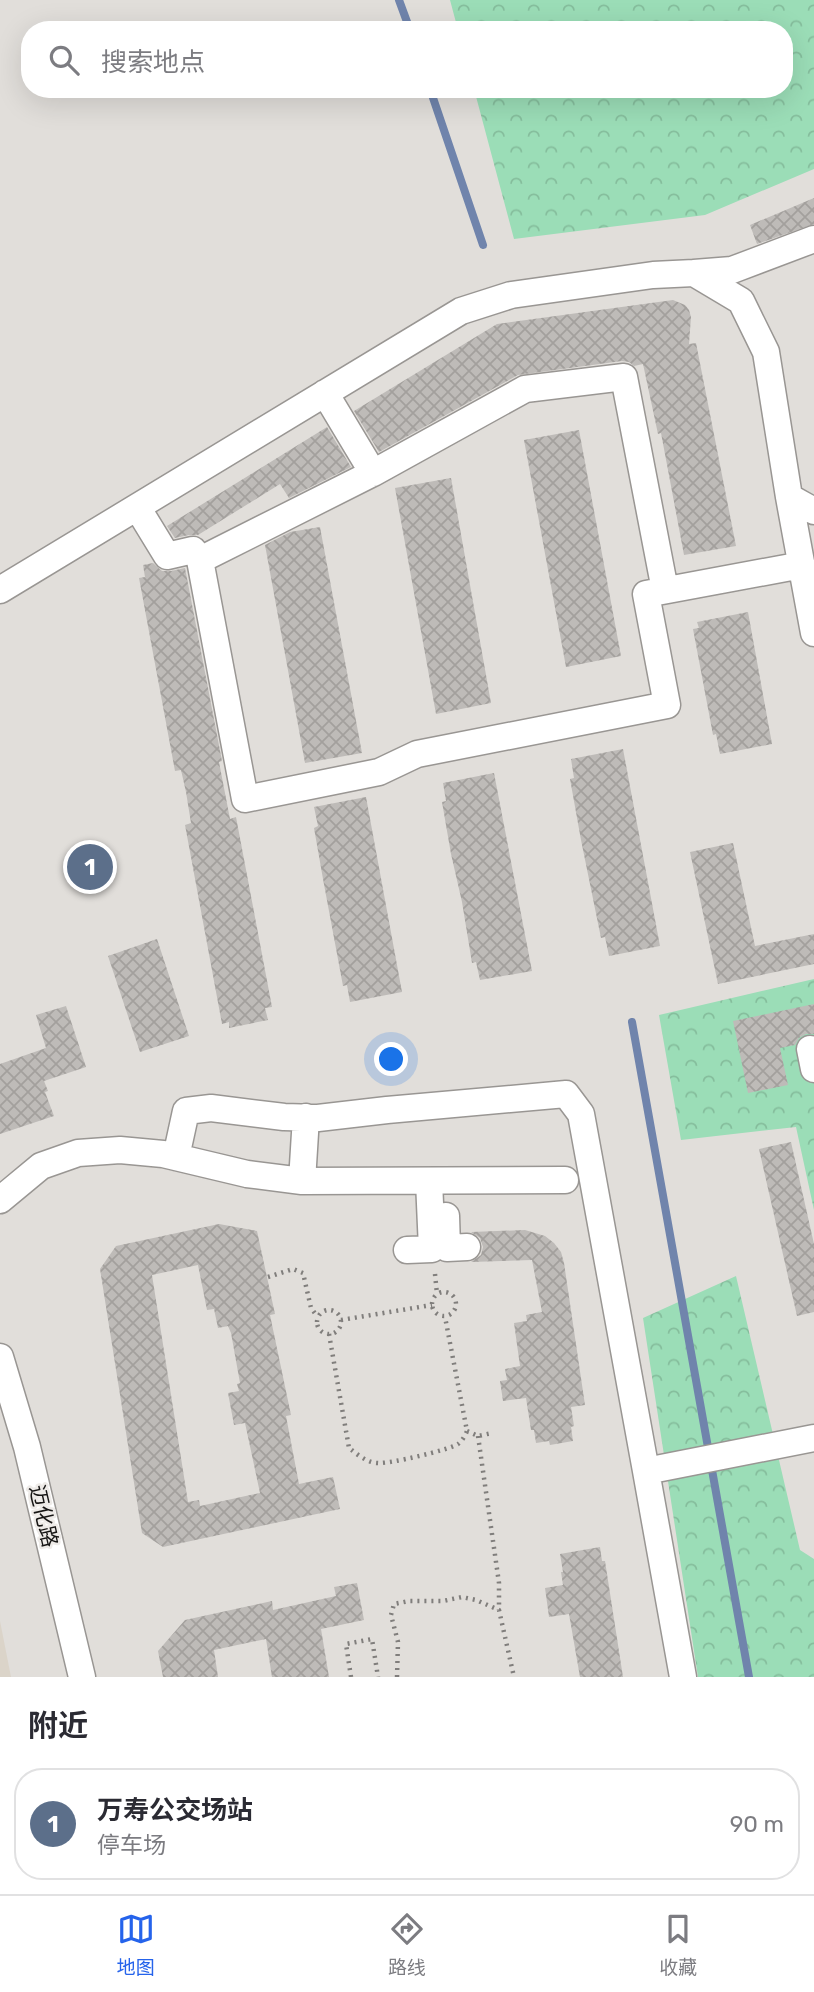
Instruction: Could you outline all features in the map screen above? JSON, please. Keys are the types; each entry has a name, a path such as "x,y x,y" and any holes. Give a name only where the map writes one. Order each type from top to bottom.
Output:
{"street":[{"path":"0,590 461,311 511,295 653,275 732,270 814,239"},
{"path":"694,273 741,301 766,352 814,633"},
{"path":"200,560 373,473 525,389 624,377 665,590"},
{"path":"325,393 373,473"},
{"path":"789,497 814,511"},
{"path":"136,507 167,556 193,550 200,560 246,799 379,772 417,754 667,705 646,594 802,565"},
{"path":"176,1157 187,1111 211,1108 318,1118 566,1094 581,1114 683,1677"},
{"path":"302,1181 306,1117"},
{"path":"0,1200 41,1166 78,1153 120,1150 163,1154 247,1174 302,1181 565,1180"},
{"path":"437,1181 438,1248"},
{"name":"迈化路","path":"0,1357 27,1447 82,1677"},
{"path":"646,1471 814,1438"}],"path":[{"path":"268,1276 293,1269 303,1273 311,1308 317,1316 318,1329 329,1335 340,1327 341,1320 334,1310 321,1311 317,1316"},
{"path":"443,1292 450,1293 457,1303 456,1310 446,1317 439,1316 432,1305 437,1294 443,1292"},
{"path":"341,1320 432,1305"},
{"path":"329,1335 349,1448 376,1464 435,1452 457,1445 465,1437 467,1431 446,1317"},
{"path":"467,1431 478,1436 492,1433"},
{"path":"478,1436 499,1583 499,1610 514,1677"},
{"path":"397,1677 398,1642 391,1615 394,1604 462,1597 499,1610"},
{"path":"351,1677 346,1644 372,1639 378,1677"}],"shaded area":[{"path":"0,1621 11,1677 0,1677"}],"green space":[{"path":"450,0 814,0 814,169 705,215 514,239 476,98 793,98 793,21 456,21"},
{"path":"814,979 814,1210 796,1127 681,1140 659,1015"},
{"path":"736,1276 800,1550 814,1559 814,1677 698,1677 643,1318"}],"building":[{"path":"814,198 814,224 757,244 750,225"},
{"path":"673,300 685,305 691,317 689,344 696,343 736,546 684,555 661,433 658,434 643,364 634,366 622,361 518,375 379,452 354,411 497,324"},
{"path":"327,427 351,467 289,498 280,484 198,535 175,538 167,526"},
{"path":"579,430 621,656 566,667 524,440"},
{"path":"451,478 491,703 436,714 395,488"},
{"path":"320,527 362,753 305,763 265,545 290,532"},
{"path":"153,563 162,571 185,568 222,761 219,762 230,819 236,817 272,1007 265,1008 268,1020 229,1028 229,1022 222,1024 185,825 191,823 186,792 181,770 175,771 139,578 145,577 143,565"},
{"path":"748,612 772,744 720,754 716,734 713,735 693,629 699,628 697,622"},
{"path":"623,749 660,946 609,956 605,937 601,938 581,840 570,779 574,778 571,759"},
{"path":"494,773 532,971 480,980 476,962 472,963 451,854 442,802 446,801 443,783"},
{"path":"366,797 402,992 350,1002 347,985 343,986 323,879 314,828 318,826 314,807"},
{"path":"733,843 755,946 814,934 814,964 718,984 690,852"},
{"path":"157,939 189,1036 140,1052 108,956"},
{"path":"814,1004 814,1034 806,1034 799,1038 795,1045 780,1048 788,1085 748,1093 733,1021"},
{"path":"66,1006 86,1067 44,1081 54,1116 0,1134 0,1064 46,1048 36,1015"},
{"path":"791,1142 814,1244 814,1312 797,1316 759,1149"},
{"path":"219,1224 257,1231 275,1314 270,1315 291,1415 286,1416 299,1484 333,1477 340,1509 163,1547 142,1533 100,1269 116,1246","holes":["198,1265 207,1310 214,1309 218,1328 228,1326 231,1333 240,1383 237,1384 239,1391 228,1393 234,1425 245,1423 260,1493 200,1506 199,1500 188,1502 152,1275"]},
{"path":"525,1230 545,1236 561,1252 585,1405 571,1407 573,1441 550,1445 549,1441 536,1443 526,1398 503,1401 500,1381 507,1380 505,1369 520,1366 514,1323 527,1321 526,1315 542,1312 532,1260 471,1262 481,1255 483,1247 480,1238 471,1232"},
{"path":"600,1547 602,1561 605,1561 623,1677 580,1677 569,1614 549,1617 545,1588 563,1585 560,1554"},
{"path":"357,1583 364,1620 321,1629 329,1677 272,1677 266,1639 214,1650 218,1677 163,1677 158,1651 185,1620 272,1601 273,1610 336,1596 334,1587"}],"waterway":[{"path":"399,0 407,21"},
{"path":"433,98 483,245"},
{"path":"632,1022 749,1677"}],"place":[{"name":"万寿公交场站","path":"90,867"}]}
